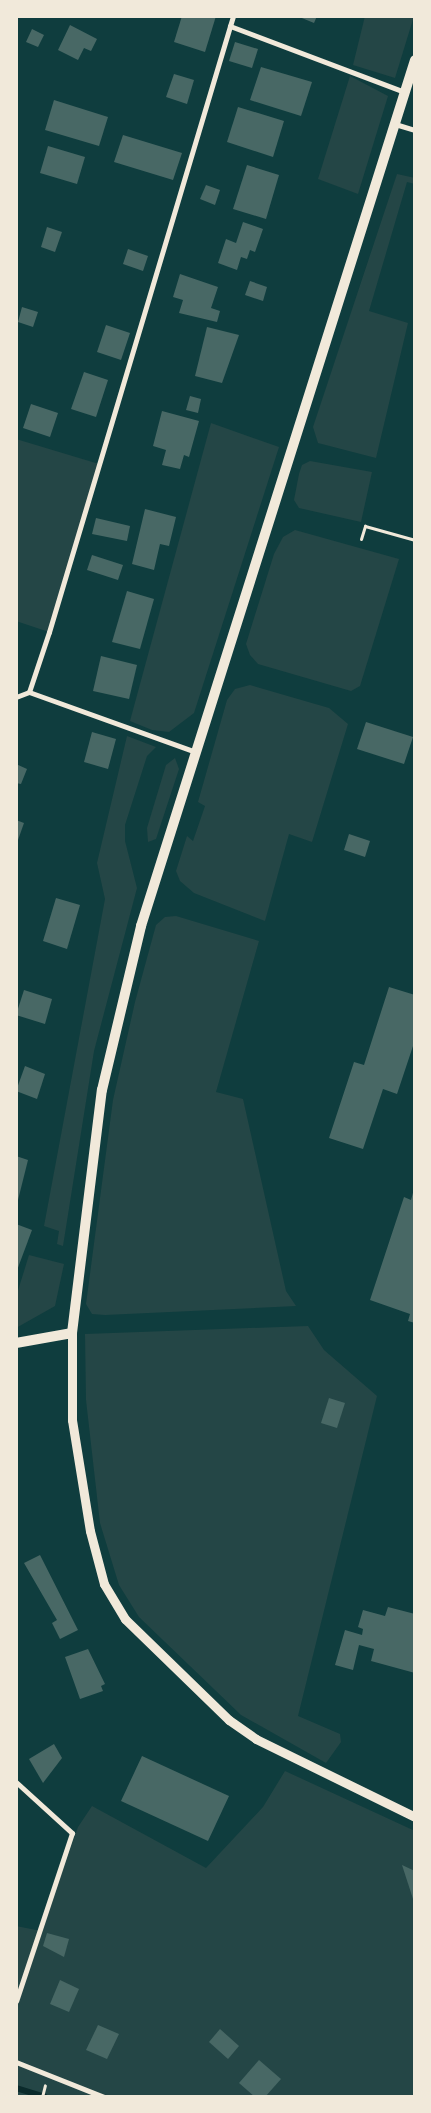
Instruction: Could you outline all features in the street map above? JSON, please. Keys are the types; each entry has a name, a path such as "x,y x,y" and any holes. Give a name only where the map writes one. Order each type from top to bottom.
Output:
{"main road":[{"path":"16,1343 72,1334 102,1090 141,926 415,60"}],"street":[{"path":"30,692 233,16"},
{"path":"230,26 405,92"},
{"path":"394,124 415,130"},
{"path":"16,697 30,692 196,752"},
{"path":"72,1334 72,1420 90,1532 104,1584 125,1619 223,1715 256,1739 415,1817"},
{"path":"16,1782 72,1833 16,2001"},
{"path":"16,2062 104,2097"}],"path":[{"path":"361,539 364,526 415,540"},
{"path":"42,2097 43,2090"}],"shaded area":[{"path":"365,16 414,16 395,78 353,65"},
{"path":"350,76 388,96 358,194 318,179"},
{"path":"397,174 415,178 415,184 407,182 369,311 408,323 376,458 318,443 313,427"},
{"path":"211,423 279,447 194,713 169,732 152,730 130,721"},
{"path":"16,439 99,464 49,632 16,621"},
{"path":"310,461 372,472 361,522 299,508 294,500 299,474 302,465"},
{"path":"295,530 399,559 360,686 351,691 258,664 250,655 246,644 274,554 283,537"},
{"path":"250,685 329,708 348,724 312,842 289,834 265,921 194,893 180,881 176,871 187,836 193,841 205,806 198,802 227,700 235,689"},
{"path":"127,736 156,747 147,756 125,825 125,841 137,888 94,1051 63,1246 57,1244 59,1231 44,1226 105,899 97,863"},
{"path":"175,758 179,769 156,839 148,842 147,828 166,765"},
{"path":"176,916 259,941 216,1092 243,1099 286,1291 296,1306 105,1315 92,1314 86,1304 113,1100 135,1002 156,925 165,917"},
{"path":"29,1255 64,1264 55,1306 16,1328 16,1297"},
{"path":"308,1326 324,1350 377,1396 298,1716 340,1734 341,1742 326,1763 241,1715 139,1617 119,1585 100,1523 86,1400 85,1334"},
{"path":"285,1771 415,1831 415,1871 403,1866 415,1903 415,2097 16,2097 16,1926 41,1931 78,1827 92,1806 206,1868 263,1807"}],"building":[{"path":"182,16 216,16 205,52 174,42"},
{"path":"297,16 317,16 314,23"},
{"path":"70,25 97,39 91,51 84,48 78,60 58,50"},
{"path":"32,29 44,35 38,47 26,42"},
{"path":"235,42 258,49 252,68 229,61"},
{"path":"261,67 312,82 301,116 250,100"},
{"path":"174,74 194,80 187,104 166,97"},
{"path":"54,100 108,117 99,146 45,130"},
{"path":"238,107 284,121 273,157 227,142"},
{"path":"123,135 182,153 173,180 114,162"},
{"path":"48,146 85,157 77,184 40,173"},
{"path":"247,165 279,175 266,219 233,209"},
{"path":"206,185 220,190 215,205 200,199"},
{"path":"243,222 263,229 255,252 250,250 247,259 241,257 237,270 218,263 226,239 236,243"},
{"path":"47,227 62,232 55,252 41,247"},
{"path":"128,249 148,256 143,271 123,264"},
{"path":"180,274 218,287 211,308 220,311 217,322 179,313 183,300 173,297"},
{"path":"250,281 267,287 263,301 245,295"},
{"path":"22,307 38,312 33,327 18,322"},
{"path":"106,325 130,333 121,360 97,352"},
{"path":"207,327 239,335 222,383 195,376"},
{"path":"84,372 108,380 96,417 71,409"},
{"path":"190,396 201,399 198,413 186,410"},
{"path":"31,404 58,413 50,437 23,428"},
{"path":"162,411 199,421 189,457 184,455 180,469 162,465 166,450 153,446"},
{"path":"145,509 176,517 169,546 160,544 154,570 132,564"},
{"path":"96,518 130,526 127,541 92,534"},
{"path":"92,555 123,565 118,580 87,570"},
{"path":"127,591 154,599 140,649 112,642"},
{"path":"101,656 137,665 129,699 93,691"},
{"path":"366,722 413,737 404,764 357,749"},
{"path":"92,732 116,739 108,769 84,762"},
{"path":"16,764 27,769 21,784 16,783"},
{"path":"16,820 24,823 18,840 16,839"},
{"path":"349,834 370,841 365,857 344,850"},
{"path":"56,898 80,905 67,949 43,941"},
{"path":"389,987 415,995 415,1040 397,1094 383,1089 363,1149 329,1138 354,1062 364,1065"},
{"path":"24,990 52,999 45,1024 16,1015"},
{"path":"25,1066 45,1074 37,1099 16,1091"},
{"path":"16,1156 28,1160 18,1200 16,1199"},
{"path":"414,1189 415,1323 408,1321 410,1314 370,1300 404,1197 411,1200"},
{"path":"16,1224 32,1230 16,1273"},
{"path":"329,1398 345,1403 337,1428 321,1423"},
{"path":"40,1555 78,1630 60,1639 52,1623 57,1620 24,1563"},
{"path":"388,1607 415,1614 415,1673 371,1661 374,1649 359,1645 353,1670 335,1665 345,1630 362,1635 363,1629 358,1627 363,1610 385,1616"},
{"path":"88,1649 105,1684 101,1686 103,1691 80,1699 65,1657"},
{"path":"54,1744 62,1758 43,1783 29,1759"},
{"path":"142,1756 229,1796 208,1841 121,1801"},
{"path":"402,1865 415,1871 414,1902"},
{"path":"47,1933 69,1939 64,1957 43,1946"},
{"path":"60,1980 79,1989 69,2012 50,2004"},
{"path":"98,2025 119,2034 107,2059 86,2050"},
{"path":"220,2029 239,2046 228,2059 209,2042"},
{"path":"259,2060 281,2079 265,2097 255,2097 239,2083"}],"waterway":[{"path":"16,2088 45,2097"}]}
